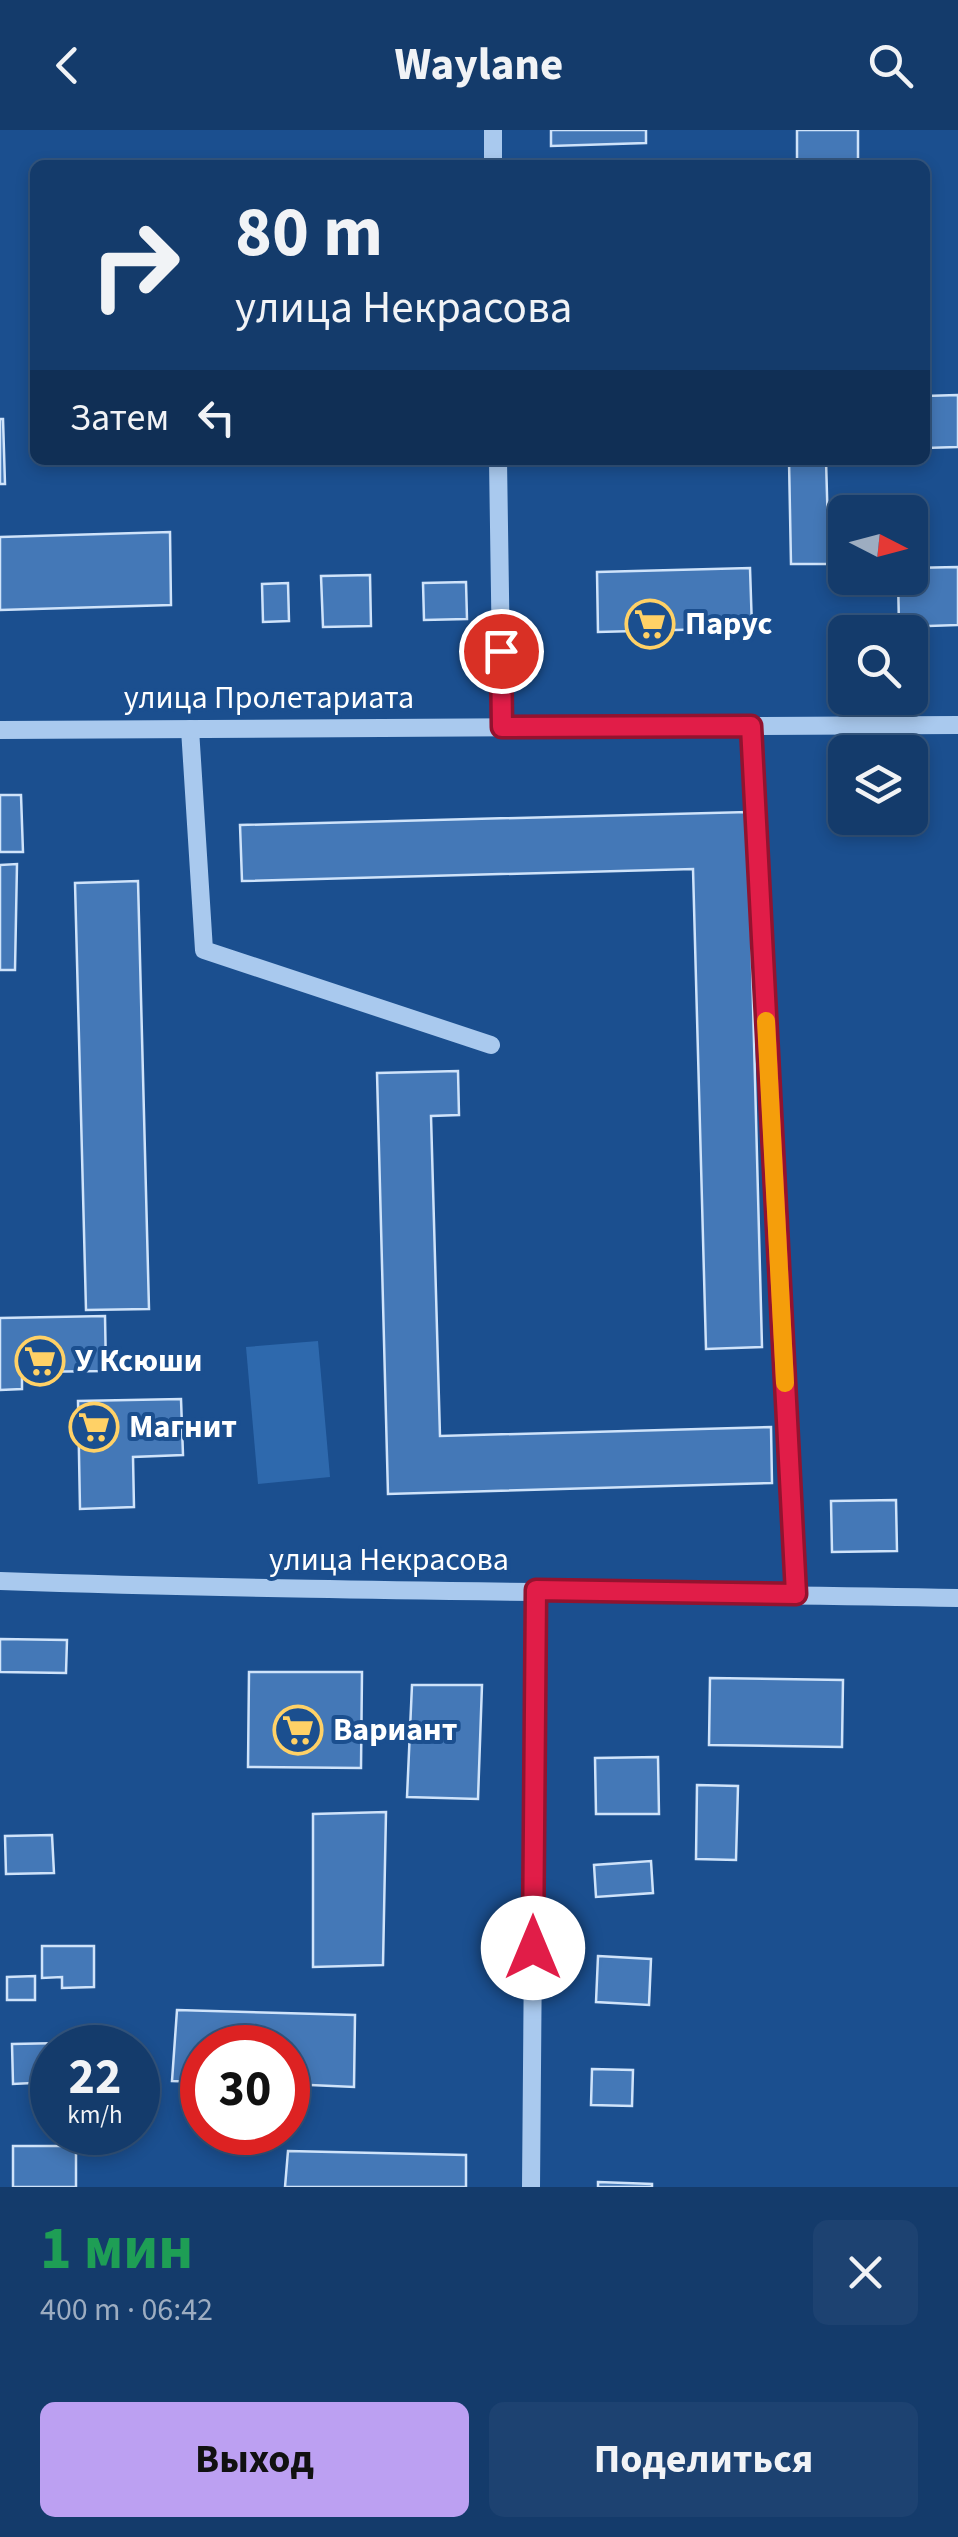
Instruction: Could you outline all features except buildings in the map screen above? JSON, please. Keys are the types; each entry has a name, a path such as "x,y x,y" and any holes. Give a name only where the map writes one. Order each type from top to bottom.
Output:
{"street":[{"path":"493,130 493,160"},
{"path":"498,465 502,727"},
{"name":"улица Пролетариата","path":"0,730 958,725"},
{"path":"751,726 796,1594"},
{"path":"190,729 204,950 491,1046"},
{"name":"улица Некрасова","path":"0,1581 290,1591 536,1590 958,1598"},
{"path":"531,2187 536,1590"}],"shaded area":[{"path":"318,1341 330,1477 258,1484 246,1347"}],"slow traffic":[{"path":"766,1021 785,1383"}],"place":[{"name":"Парус","path":"650,624"},
{"name":"У Ксюши","path":"40,1361"},
{"name":"Магнит","path":"94,1427"},
{"name":"Вариант","path":"298,1730"}],"route":[{"path":"501,651 502,727 751,726 796,1594 536,1590 533,1948"}]}
